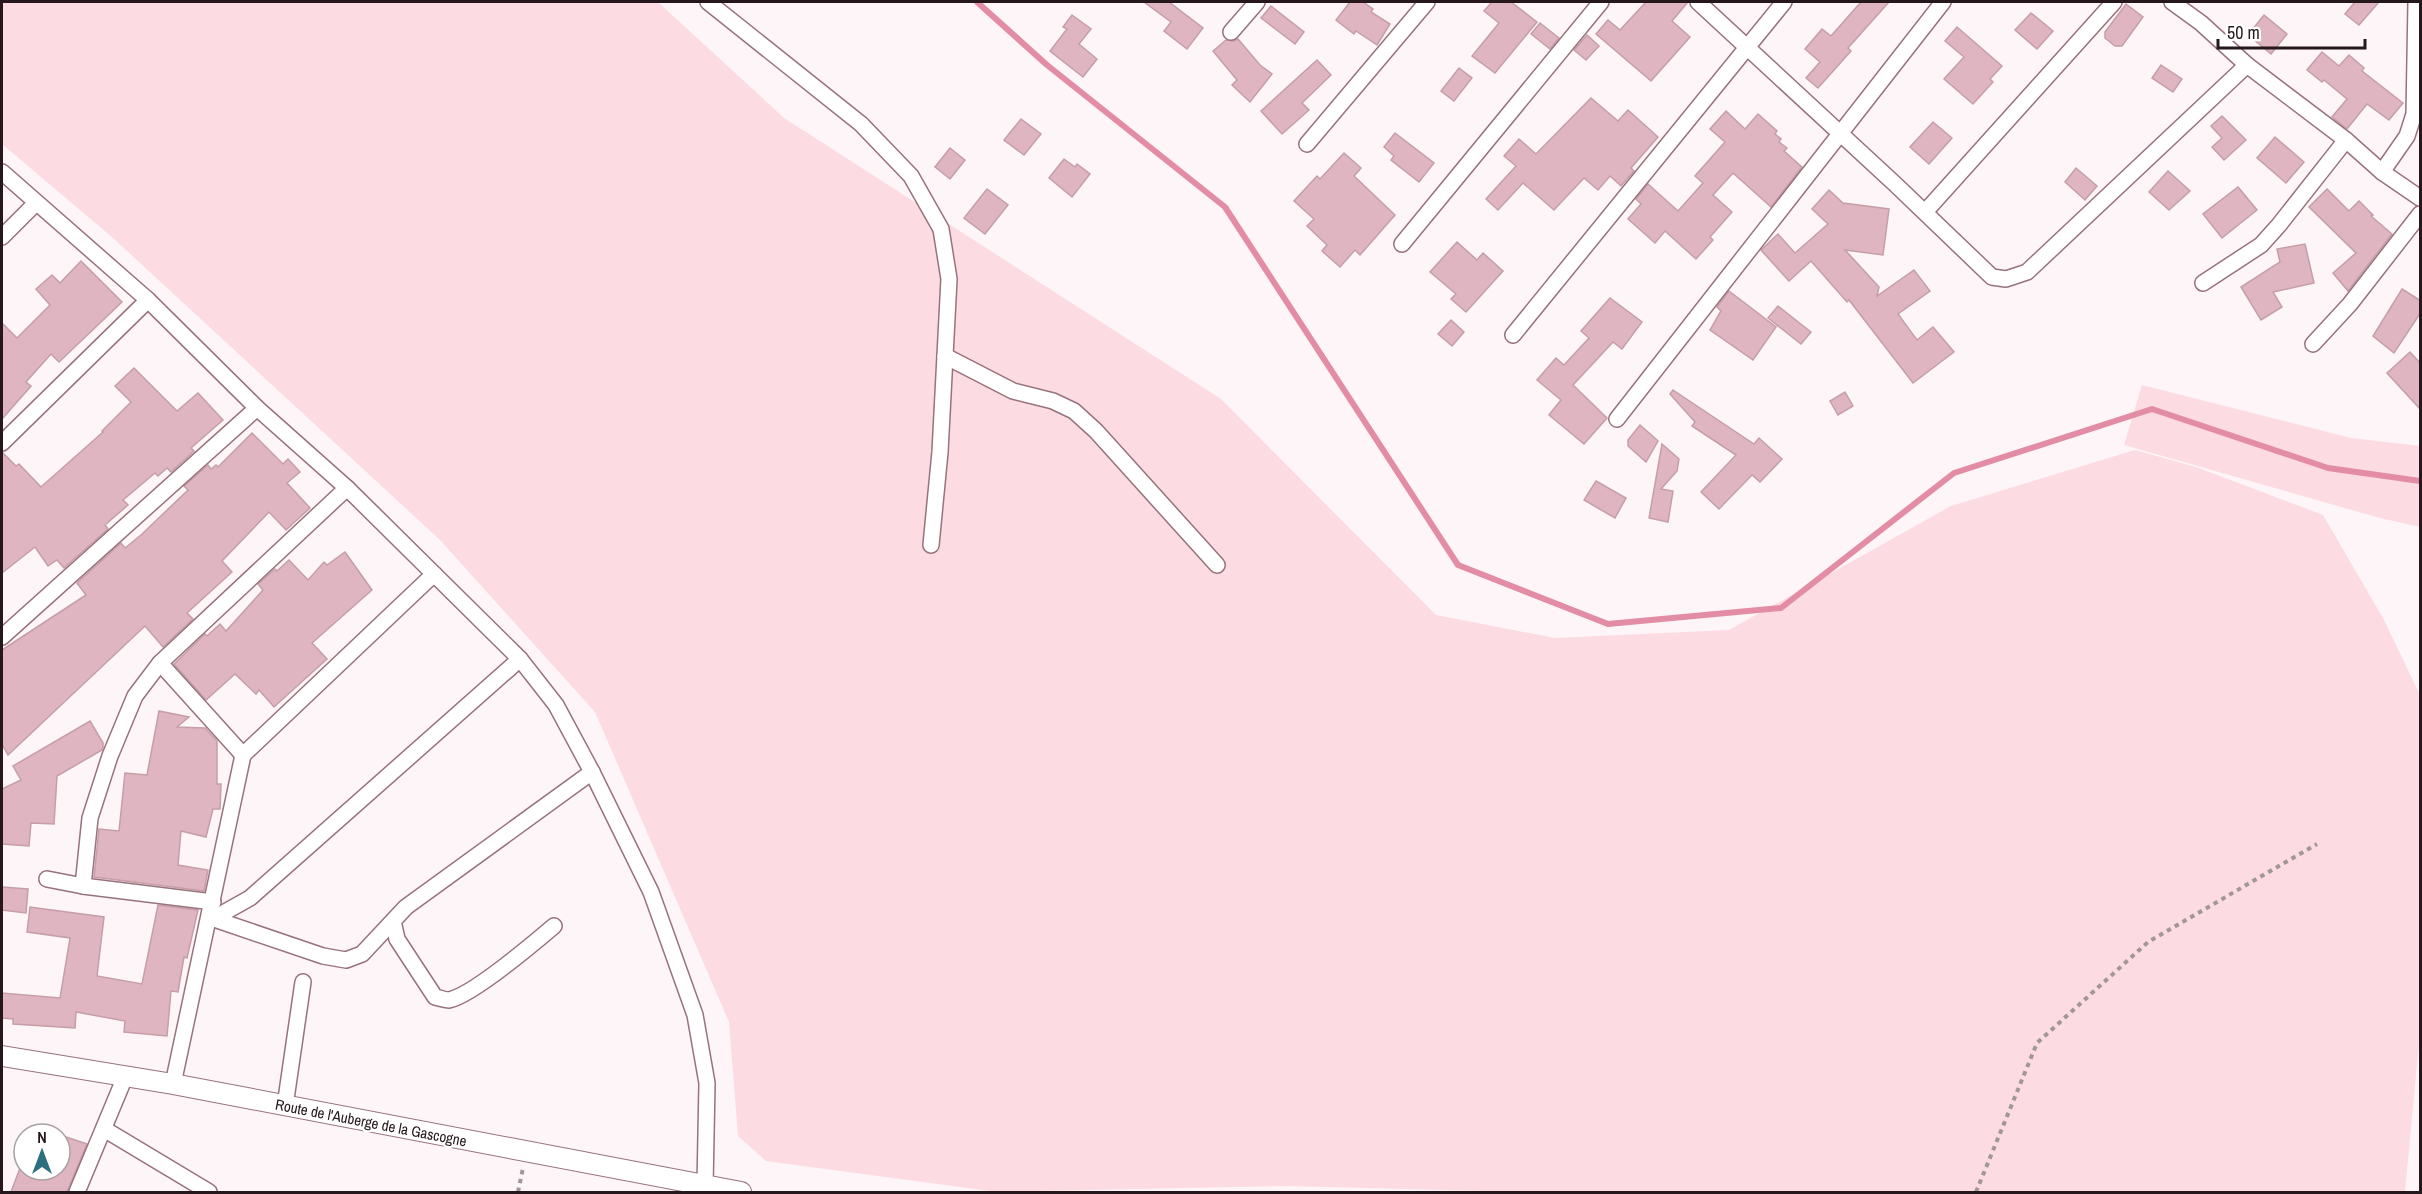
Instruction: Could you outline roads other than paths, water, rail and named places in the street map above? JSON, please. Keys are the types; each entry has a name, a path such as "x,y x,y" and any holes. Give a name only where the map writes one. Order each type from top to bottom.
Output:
{"street":[{"path":"708,2 861,124 911,176 941,229 948,279 940,452 931,545"},
{"path":"1232,32 1257,2"},
{"path":"1307,144 1427,2"},
{"path":"1402,244 1601,2"},
{"path":"1698,2 1992,277 2006,279 2027,272 2247,65"},
{"path":"1513,336 1784,2"},
{"path":"1617,419 1943,2"},
{"path":"1925,212 2114,2"},
{"path":"2172,2 2201,23 2247,65 2346,140 2382,172 2421,198"},
{"path":"2382,172 2407,136 2414,114 2416,2"},
{"path":"2204,283 2261,245 2346,140"},
{"path":"2,172 148,300 258,408 347,488 520,659 556,705 651,892 695,1015 707,1083 705,1186"},
{"path":"2,237 36,203"},
{"path":"2313,344 2350,304 2421,214"},
{"path":"2,443 148,300"},
{"path":"945,356 1013,391 1053,401 1074,411 1096,431 1217,565"},
{"path":"2,638 258,408"},
{"path":"83,886 90,818 110,756 135,696 160,663 347,488"},
{"path":"173,1084 212,920 213,902 243,755 434,574"},
{"path":"212,920 250,898 520,659"},
{"path":"160,663 243,755"},
{"path":"212,920 323,956 346,960 362,954 406,907 592,772"},
{"path":"47,879 83,886 213,902"},
{"path":"393,921 397,939 435,997 447,1000 472,988 519,956 554,926"},
{"path":"285,1106 303,982"},
{"name":"Route de l'Auberge de la Gascogne","path":"2,1056 173,1084 526,1152 665,1185 705,1186 741,1192"},
{"path":"77,1192 125,1077"},
{"path":"104,1129 209,1192"}],"waterway":[{"path":"977,2 1047,65 1225,207 1458,565 1608,624 1781,608 1954,473 2152,409 2328,468 2420,481"}]}
